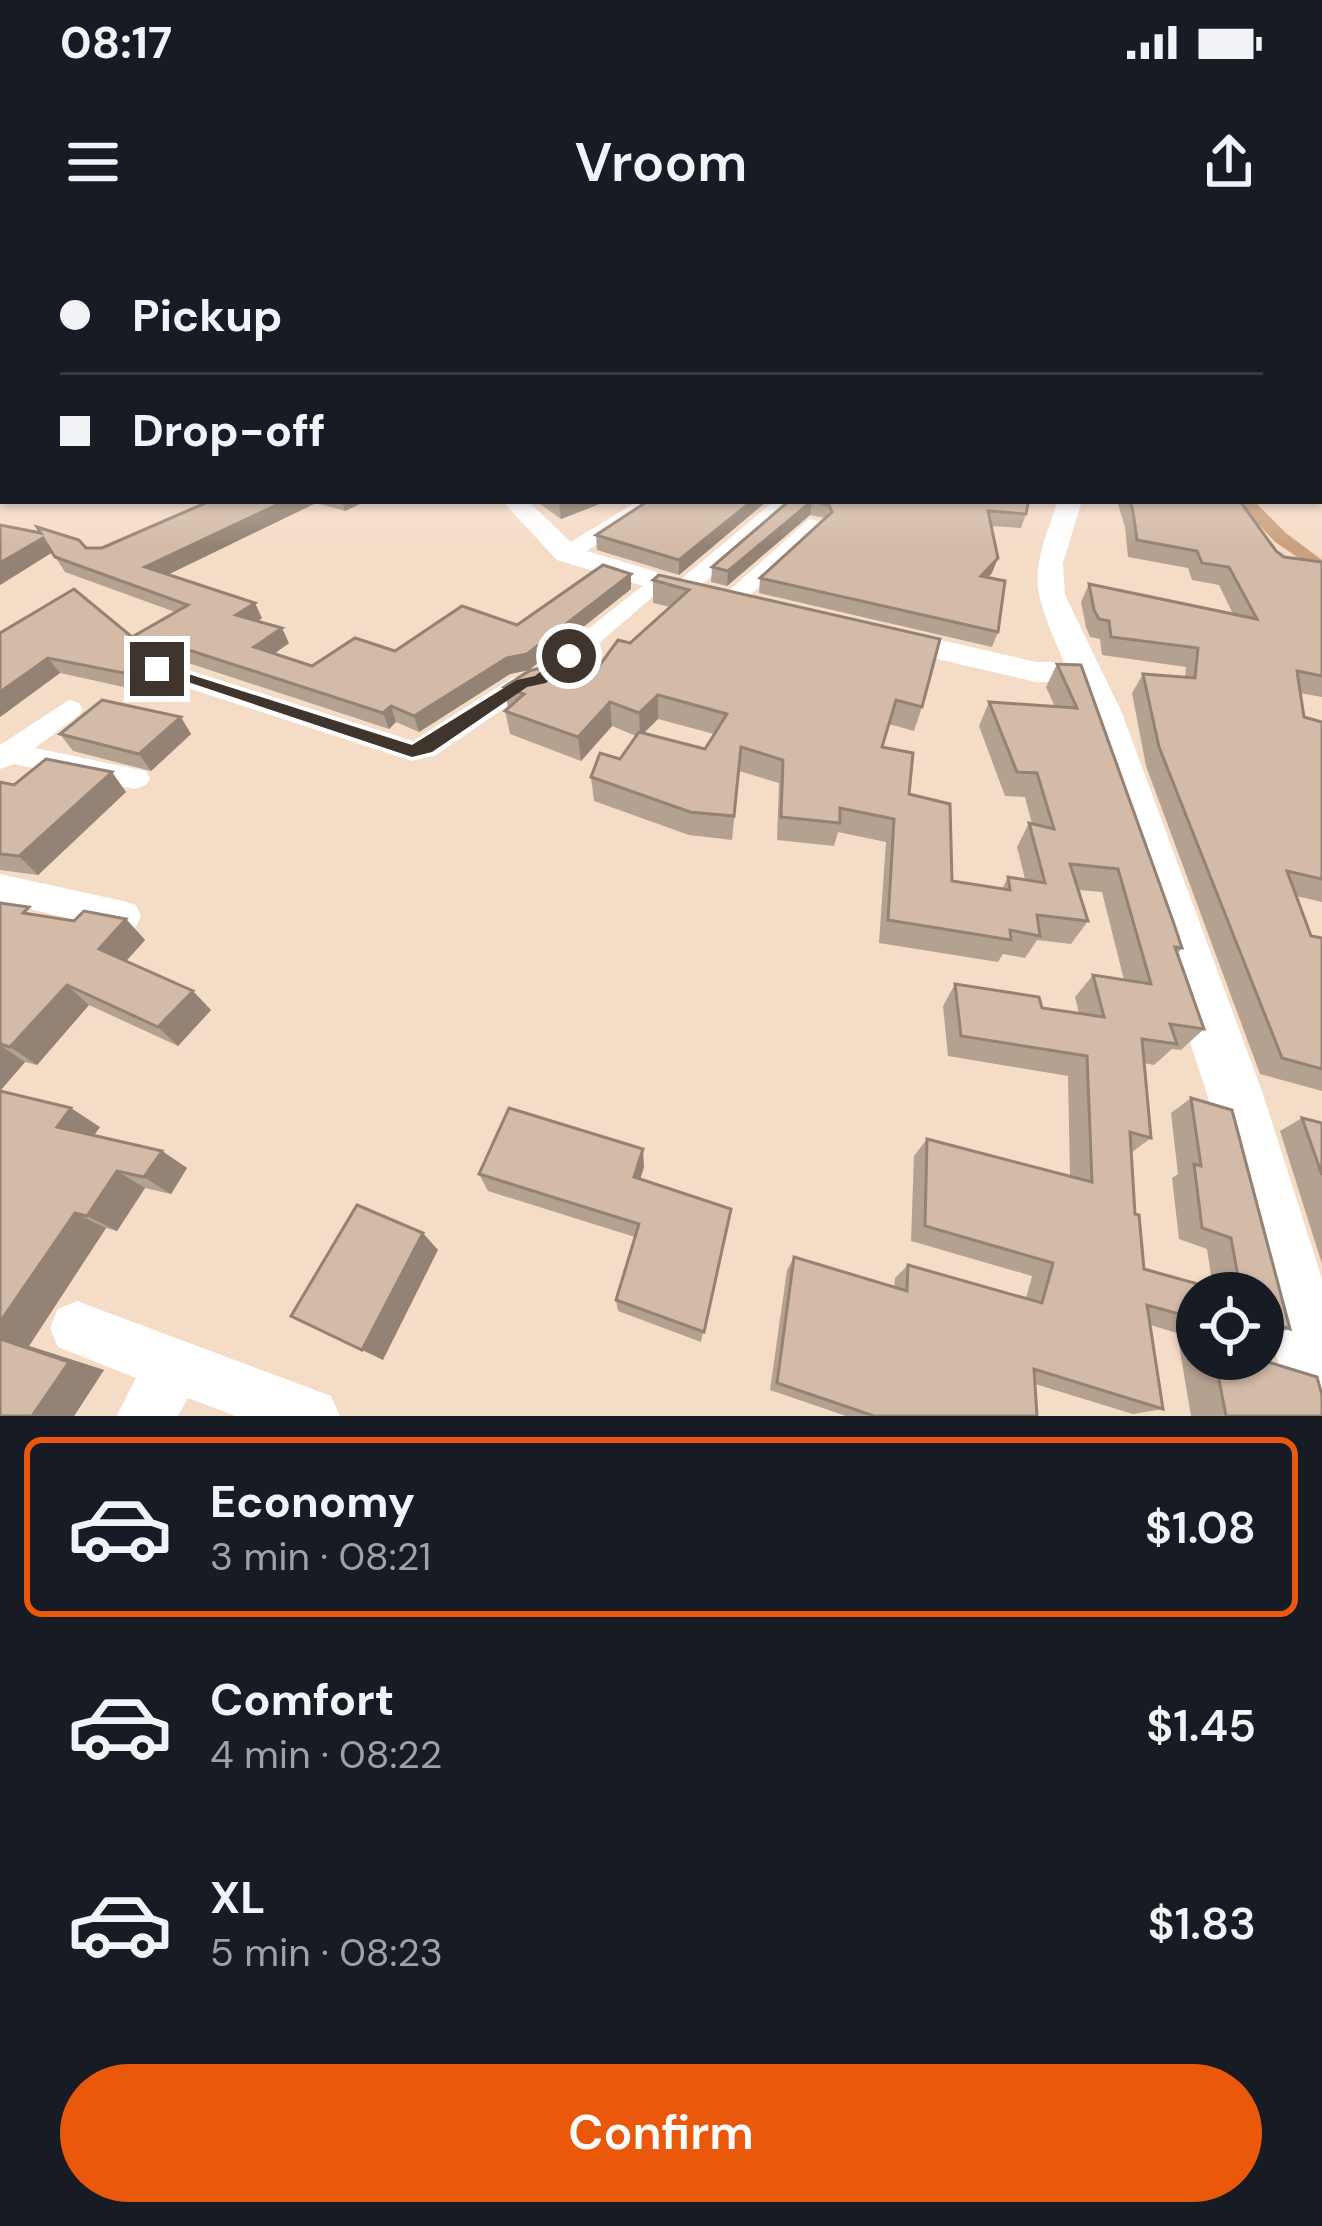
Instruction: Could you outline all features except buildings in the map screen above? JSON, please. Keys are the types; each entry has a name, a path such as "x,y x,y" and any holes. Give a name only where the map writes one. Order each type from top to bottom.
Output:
{"main road":[{"path":"517,504 567,554 668,586 775,611"},
{"path":"1069,504 1048,563 1050,595 1103,713 1235,1094 1322,1393"},
{"path":"862,632 1036,673 1082,672"}],"street":[{"path":"567,554 645,504"},
{"path":"157,669 412,751 426,748 522,684 540,680 782,504"},
{"path":"731,601 816,523"},
{"path":"5,756 69,709"},
{"path":"5,756 135,778"},
{"path":"0,888 123,916"},
{"path":"77,1328 311,1416"},
{"path":"146,1416 176,1365"}],"waterway":[{"path":"1248,504 1281,538 1322,569"}],"route":[{"path":"157,669 412,751 426,748 522,684 540,680 569,656"}]}
